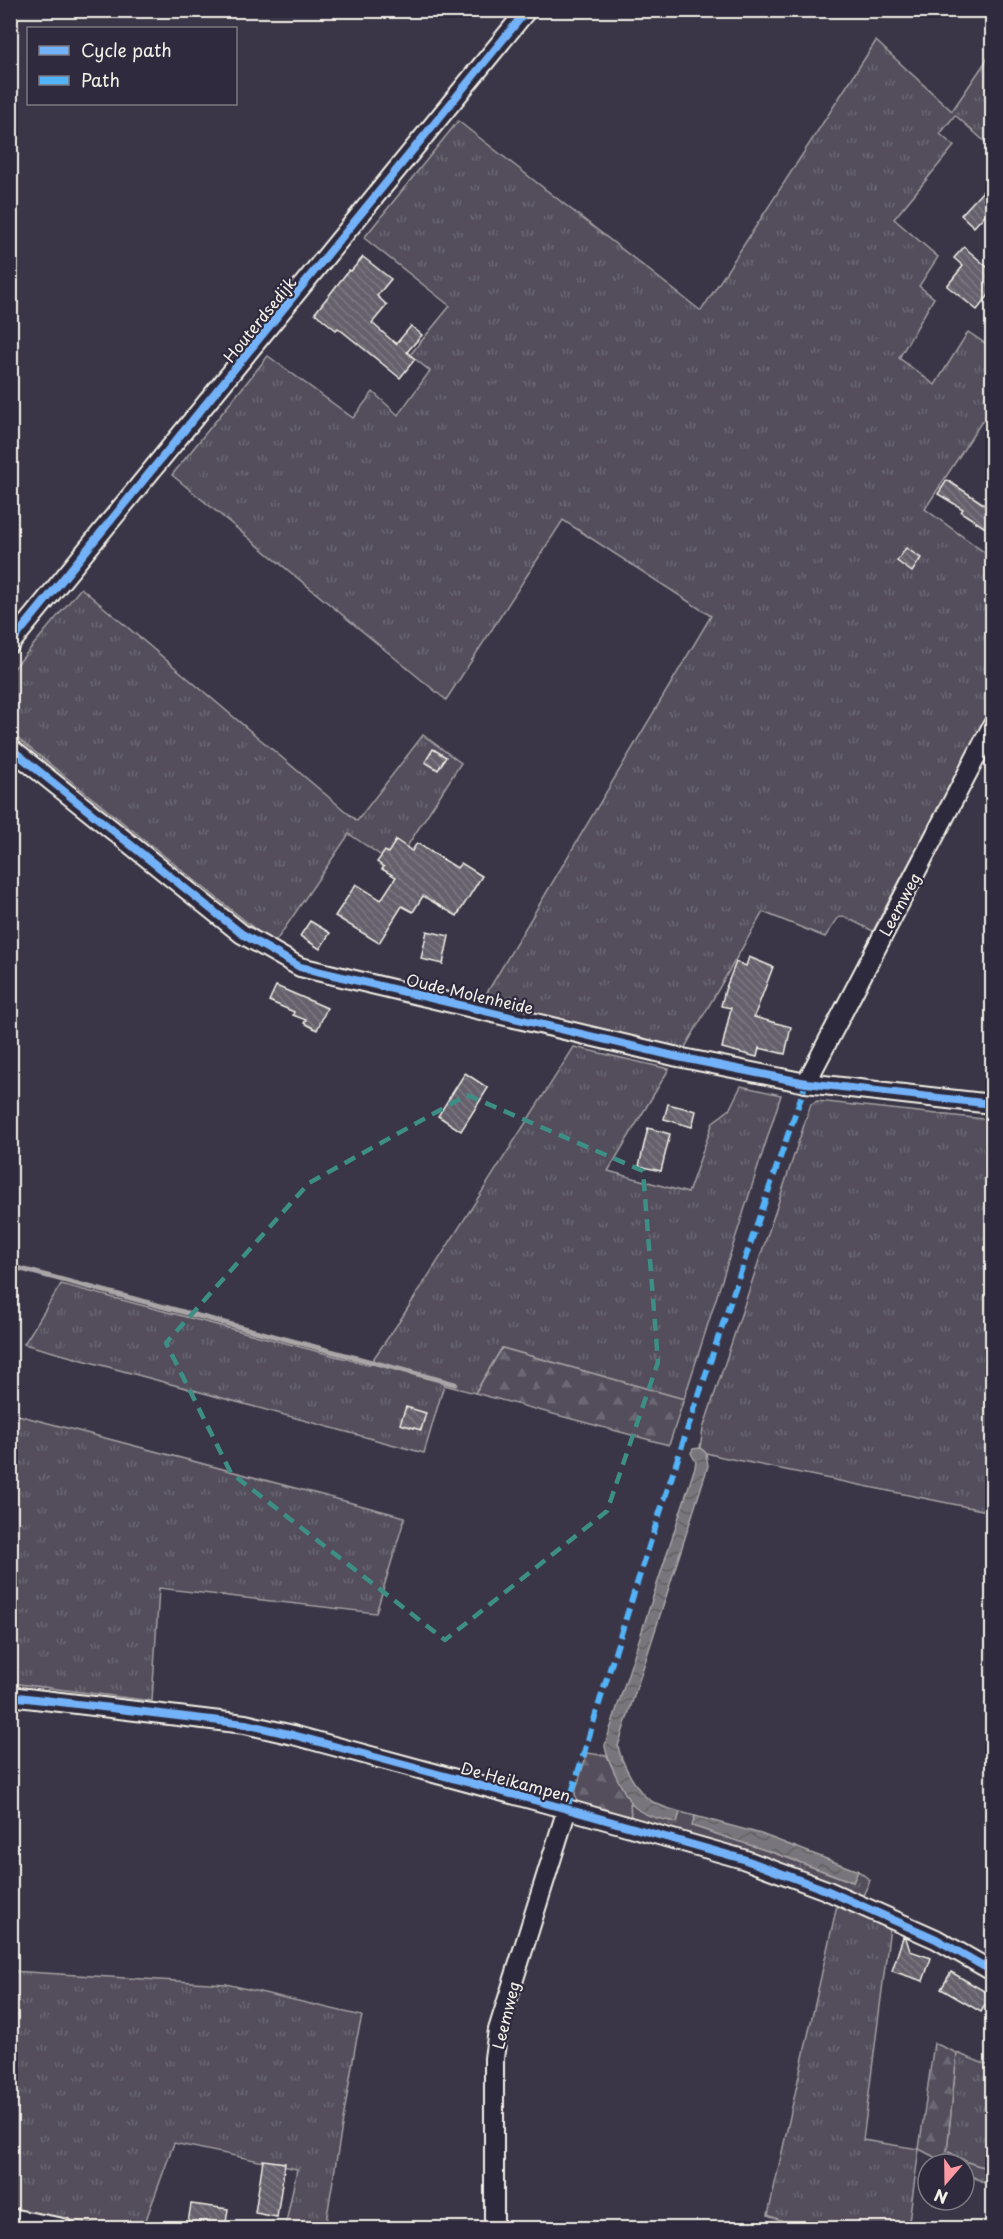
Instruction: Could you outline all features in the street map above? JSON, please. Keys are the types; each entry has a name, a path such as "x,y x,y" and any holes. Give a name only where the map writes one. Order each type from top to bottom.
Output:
{"street":[{"name":"Houterdsedijk","path":"10,644 527,10"},
{"name":"Leemweg","path":"806,1083 993,726"},
{"name":"Oude Molenheide","path":"10,748 242,934 300,967 678,1057 806,1083 993,1104"},
{"name":"De Heikampen","path":"10,1696 245,1724 567,1809 743,1859 825,1890 926,1934 993,1971"},
{"name":"Leemweg","path":"494,2229 496,2038 567,1809"},
{"path":"10,2218 64,2229"}],"highlighted area":[{"path":"467,1095 643,1171 658,1362 607,1511 445,1640 231,1473 166,1343 309,1183"}],"green space":[{"path":"876,41 952,111 992,52 992,148 955,115 940,134 954,146 894,219 938,257 919,286 934,298 899,358 935,385 968,332 992,348 992,428 982,421 925,509 992,558 992,706 873,931 843,916 838,918 825,937 763,912 684,1049 482,1001 711,616 563,520 446,700 172,475 268,356 353,418 373,392 398,415 430,371 410,355 450,306 364,238 458,121 701,311"},
{"path":"81,588 357,821 423,735 461,763 395,865 349,834 274,944 11,733 10,673"},
{"path":"574,1047 669,1069 608,1171 688,1193 713,1122 729,1110 741,1086 781,1095 684,1399 502,1348 475,1393 444,1385 424,1453 24,1344 61,1284 369,1365 399,1322"},
{"path":"817,1101 992,1120 992,1512 722,1457 706,1453 700,1448 703,1429 811,1104"},
{"path":"502,1348 684,1399 669,1445 475,1393"},
{"path":"10,1413 405,1517 376,1613 159,1588 152,1701 11,1683"},
{"path":"587,1753 607,1756 630,1802 631,1822 578,1808 575,1793"},
{"path":"630,1802 651,1816 677,1822 680,1812 695,1816 693,1826 853,1882 858,1871 870,1880 861,1900 631,1822"},
{"path":"837,1905 890,1927 863,2140 919,2149 919,2152 916,2152 916,2171 908,2228 800,2228 768,2215"},
{"path":"10,1971 226,1984 362,2016 325,2228 285,2228 297,2169 174,2143 143,2228 120,2228 11,2210"},
{"path":"934,2043 957,2053 947,2151 949,2152 925,2152 919,2149"},
{"path":"957,2053 992,2067 992,2170 976,2165 976,2152 947,2151"},
{"path":"976,2165 992,2170 992,2187 976,2178"}],"water":[{"path":"700,1448 706,1453 708,1466 618,1746 626,1769 642,1793 656,1804 680,1812 677,1822 650,1816 632,1804 617,1778 605,1745 695,1467 696,1462 691,1453 693,1449"},
{"path":"695,1816 761,1834 858,1871 853,1882 692,1826"}],"building":[{"path":"984,190 993,198 993,206 974,227 961,215"},
{"path":"964,247 993,272 993,290 977,310 947,286 963,266 954,258"},
{"path":"363,257 391,279 377,296 387,305 372,323 396,344 411,326 422,335 407,352 415,359 400,378 338,328 336,330 315,313 349,270 351,271"},
{"path":"947,480 993,510 993,533 961,512 963,509 938,494"},
{"path":"906,548 921,558 912,572 897,561"},
{"path":"433,749 446,757 438,770 425,762"},
{"path":"396,840 412,851 417,843 457,868 461,863 482,876 457,916 423,896 413,912 402,906 379,943 335,916 356,884 381,900 396,877 382,869 384,867 377,862 385,851 388,853"},
{"path":"310,921 330,933 320,949 300,936"},
{"path":"427,931 449,936 443,964 421,959"},
{"path":"749,957 773,967 754,1017 791,1027 785,1054 759,1048 757,1057 722,1048 731,1008 721,1006 725,990 736,962 746,966"},
{"path":"276,986 327,1008 317,1030 304,1023 306,1020 293,1015 294,1012 269,1001"},
{"path":"465,1073 488,1088 461,1131 438,1116"},
{"path":"668,1104 696,1111 692,1127 664,1119"},
{"path":"648,1128 670,1134 661,1171 639,1166"},
{"path":"406,1407 426,1413 421,1430 400,1424"},
{"path":"903,1937 906,1938 910,1951 931,1958 923,1981 892,1971"},
{"path":"951,1972 991,1995 981,2012 941,1989"},
{"path":"263,2160 285,2163 277,2217 255,2213"},
{"path":"191,2204 228,2209 225,2229 187,2229"}],"waterway":[{"path":"10,1266 455,1384"}],"marked path":[{"path":"567,1809 682,1444 806,1083"}],"cycle path":[{"path":"10,644 527,10"},
{"path":"10,748 242,934 300,967 678,1057 806,1083 992,1104"},
{"path":"10,1696 245,1724 567,1809 743,1859 826,1890 936,1939 992,1971"}]}
